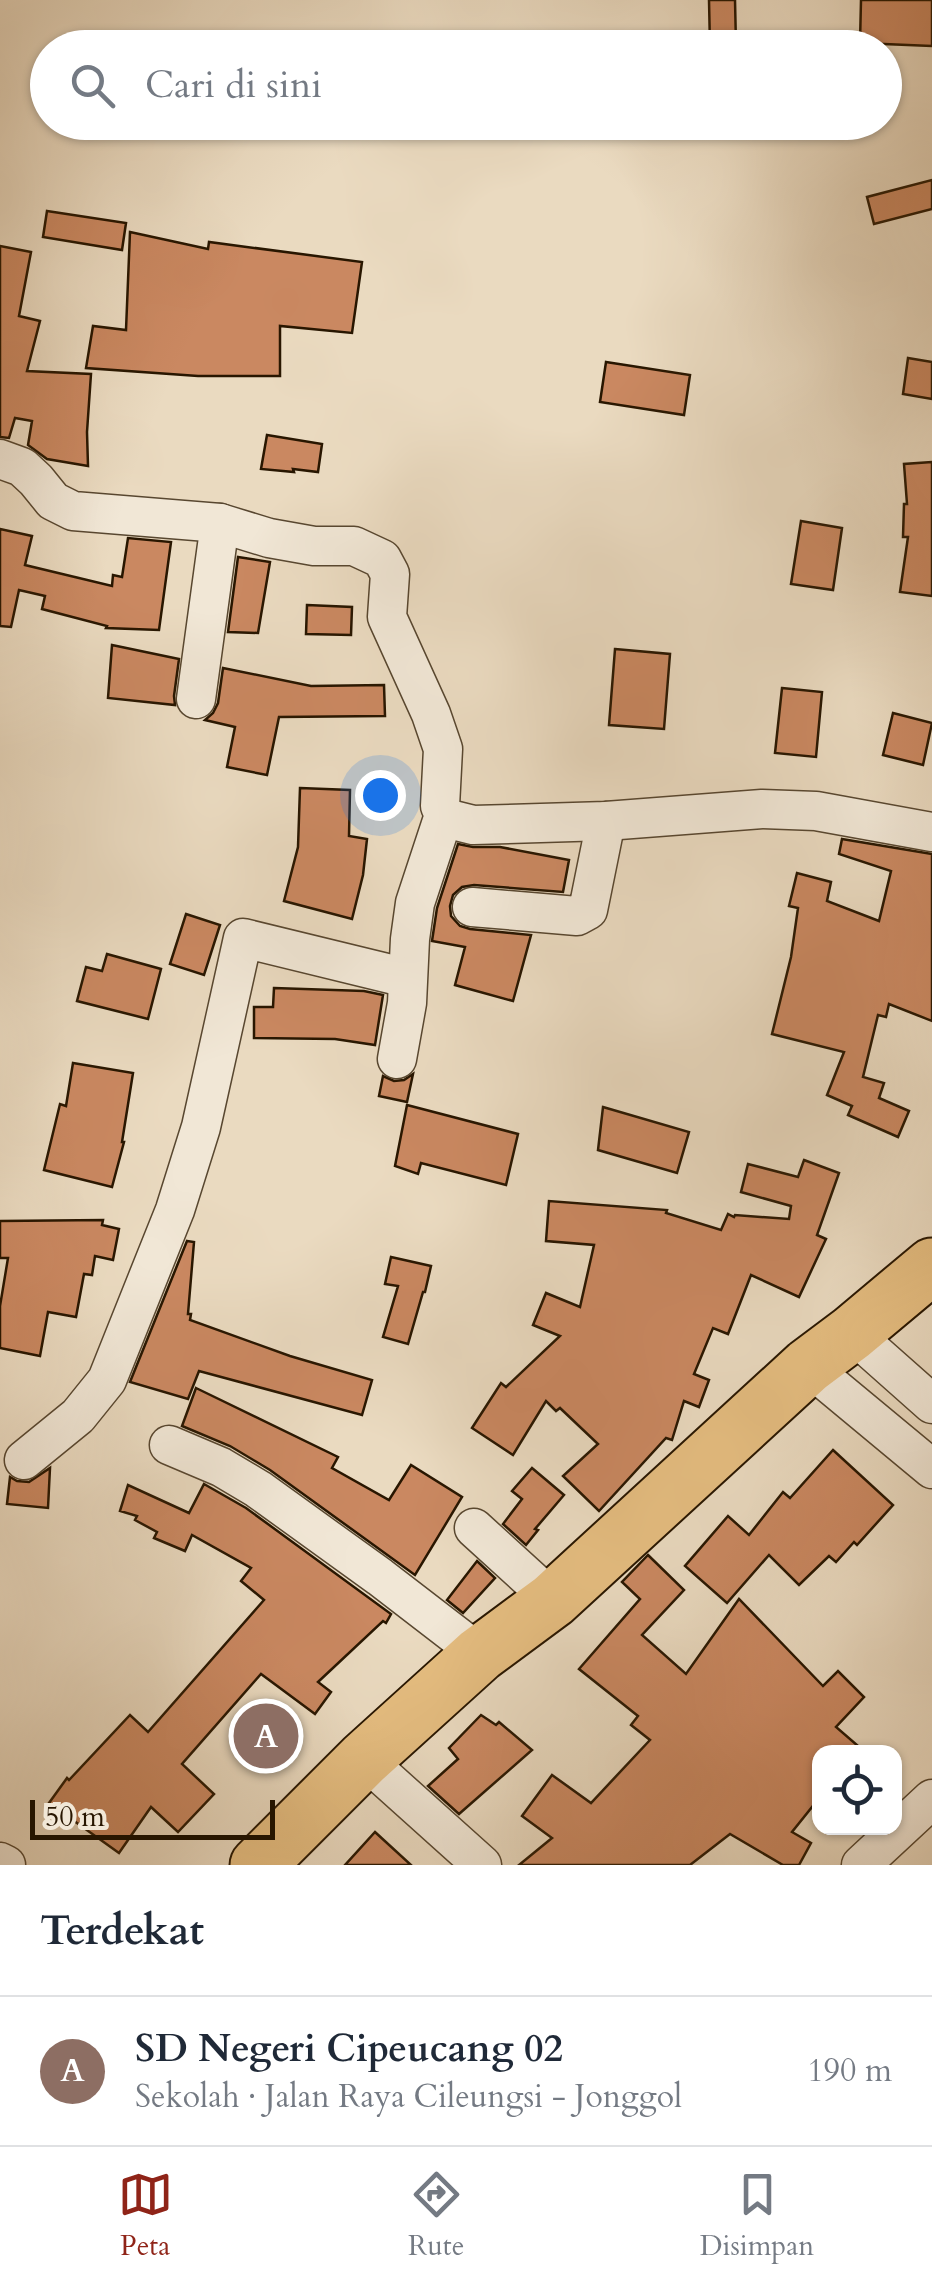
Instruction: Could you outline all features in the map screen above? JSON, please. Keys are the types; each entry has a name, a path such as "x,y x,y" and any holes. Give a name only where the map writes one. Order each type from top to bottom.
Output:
{"main road":[{"path":"258,1865 364,1759 480,1654 553,1600 808,1366 932,1266"}],"street":[{"path":"0,458 22,468 53,501 73,511 220,522 270,538 314,546 354,546 382,559 390,574 387,617 443,749 440,806 444,815 453,820 473,825 606,820 762,808 816,811 932,832"},
{"path":"196,699 220,522"},
{"path":"397,1060 407,1003 415,903 444,815"},
{"path":"472,908 577,916 588,910 606,820"},
{"path":"24,1460 78,1416 107,1380 175,1210 201,1127 243,938 407,978"},
{"path":"852,1334 932,1404"},
{"path":"808,1366 932,1469"},
{"path":"169,1444 258,1489 480,1654"},
{"path":"474,1528 553,1600"},
{"path":"364,1759 482,1865"},
{"path":"861,1865 932,1799"}],"building":[{"path":"709,0 735,0 736,30 710,30"},
{"path":"861,0 932,0 932,46 902,45 902,30 860,30"},
{"path":"932,180 932,209 874,224 867,197"},
{"path":"47,211 126,223 122,250 43,237"},
{"path":"130,232 208,249 209,242 362,262 352,333 280,326 280,376 198,376 86,368 93,326 126,330"},
{"path":"0,246 31,252 19,316 40,321 27,371 91,374 88,466 47,459 28,445 32,421 15,418 9,438 0,437"},
{"path":"908,358 932,362 932,399 903,394"},
{"path":"606,362 690,375 684,415 600,402"},
{"path":"267,435 322,444 318,472 261,469"},
{"path":"932,462 932,596 900,592 908,537 903,537 907,504 904,464"},
{"path":"801,521 842,528 833,590 791,584"},
{"path":"0,529 32,536 25,565 112,586 113,575 122,577 128,538 171,542 159,630 106,628 42,609 45,596 19,590 11,627 0,626"},
{"path":"238,557 270,562 258,633 228,632"},
{"path":"307,605 352,607 351,635 306,634"},
{"path":"112,645 179,659 175,705 108,698"},
{"path":"615,649 670,654 664,729 609,725"},
{"path":"223,668 311,686 384,685 385,716 279,717 267,775 227,767 235,727 205,720 218,703"},
{"path":"782,688 822,692 816,757 775,753"},
{"path":"893,713 932,723 923,765 883,755"},
{"path":"300,788 350,790 349,836 367,839 352,919 284,901 298,847"},
{"path":"842,839 932,854 932,1021 889,1004 886,1017 878,1015 863,1077 884,1083 879,1098 909,1111 898,1137 848,1115 852,1106 827,1095 844,1052 772,1034 791,957 798,908 789,906 797,873 831,882 827,901 879,921 891,871 839,854"},
{"path":"458,844 500,847 569,860 563,892 474,885 462,887 453,895 451,916 460,926 531,935 513,1001 455,985 465,947 432,941 437,908"},
{"path":"186,914 220,925 204,975 170,964"},
{"path":"107,954 161,969 148,1019 77,1001 86,967 102,971"},
{"path":"274,988 383,995 375,1045 335,1039 254,1038 254,1007 273,1007"},
{"path":"73,1063 133,1073 124,1142 112,1187 44,1170 60,1104 66,1106"},
{"path":"413,1074 407,1102 379,1096 383,1076 394,1081"},
{"path":"407,1105 518,1134 506,1185 421,1163 418,1174 395,1166"},
{"path":"603,1107 689,1132 677,1173 598,1150"},
{"path":"804,1160 839,1173 817,1235 826,1239 799,1297 751,1275 728,1334 713,1328 694,1374 709,1380 699,1407 684,1401 672,1440 666,1438 599,1511 563,1476 598,1444 560,1408 556,1411 546,1401 513,1455 472,1428 501,1383 506,1387 560,1336 533,1325 546,1293 580,1307 594,1245 546,1241 549,1201 667,1210 666,1213 721,1230 728,1214 789,1219 791,1206 741,1192 748,1164 798,1177"},
{"path":"103,1220 102,1225 119,1229 113,1260 95,1256 92,1275 84,1274 76,1317 48,1312 40,1356 0,1348 0,1306 8,1258 0,1258 0,1221"},
{"path":"187,1241 194,1242 190,1320 372,1380 362,1415 199,1371 188,1399 130,1382"},
{"path":"391,1257 431,1266 408,1344 383,1337 398,1286 385,1284"},
{"path":"196,1388 338,1457 332,1468 389,1500 411,1465 462,1497 415,1575 270,1470 230,1446 182,1426"},
{"path":"833,1450 893,1505 836,1562 829,1556 799,1585 769,1555 727,1603 685,1566 728,1516 749,1535 783,1492 790,1498"},
{"path":"50,1468 48,1508 7,1504 10,1477 29,1482"},
{"path":"532,1468 564,1495 526,1545 503,1524 522,1499 512,1491"},
{"path":"204,1484 246,1508 391,1614 386,1623 383,1621 318,1682 331,1692 315,1714 261,1674 182,1764 214,1794 178,1832 151,1807 119,1853 49,1803 67,1778 130,1715 148,1732 264,1600 241,1581 251,1568 192,1535 185,1551 154,1538 157,1532 135,1520 137,1516 120,1511 128,1485 189,1513"},
{"path":"648,1555 684,1590 642,1635 686,1674 739,1599 823,1686 838,1671 864,1697 836,1727 857,1745 812,1745 812,1807 792,1832 811,1843 799,1865 783,1865 730,1834 690,1865 519,1865 552,1838 522,1816 552,1775 591,1803 650,1740 631,1725 638,1716 579,1669 640,1599 622,1582"},
{"path":"477,1561 495,1578 463,1613 447,1600"},
{"path":"481,1715 496,1725 499,1722 532,1750 459,1814 428,1786 458,1759 449,1748"},
{"path":"375,1832 411,1865 345,1865"}],"place":[{"name":"SD Negeri Cipeucang 02","path":"266,1736"}]}
